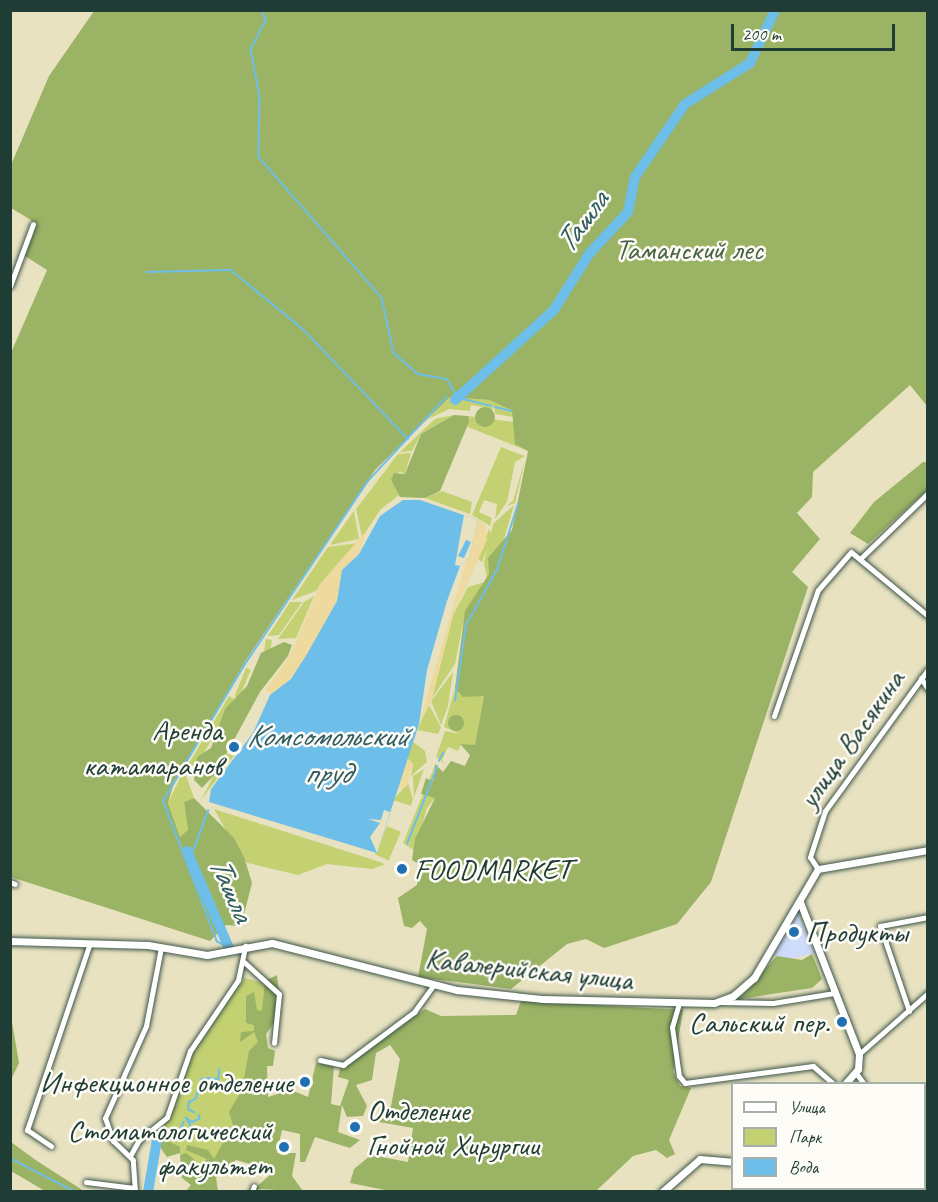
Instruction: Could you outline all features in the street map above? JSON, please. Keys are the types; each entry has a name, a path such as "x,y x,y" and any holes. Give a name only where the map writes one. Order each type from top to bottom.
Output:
{"street":[{"path":"10,286 33,224"},
{"path":"860,559 927,493"},
{"path":"774,716 818,590 851,552 927,616"},
{"name":"улица Васякина","path":"816,871 810,856 825,811 927,669"},
{"path":"921,678 927,689"},
{"path":"720,1002 754,978 816,871 927,850"},
{"path":"800,897 834,993 860,1054 856,1074 846,1082"},
{"path":"909,1011 880,926 927,917"},
{"path":"10,946 11,941"},
{"name":"Кавалерийская улица","path":"11,941 161,946 207,955 245,946 282,945 433,986 542,999 773,1003 834,993"},
{"path":"51,1146 27,1130 90,943"},
{"path":"130,1156 113,1141 105,1118 146,1026 161,946"},
{"path":"86,1182 135,1190 130,1156 139,1140 167,1118 190,1051 214,1009 237,982 244,962 245,946"},
{"path":"244,962 279,994 274,1043"},
{"path":"320,1060 343,1065 414,1012 433,986"},
{"path":"860,1054 927,993"},
{"path":"679,1003 672,1027 677,1065 685,1083 813,1066 833,1082"},
{"path":"856,1074 863,1082"},
{"path":"662,1191 700,1159 731,1162"}],"shaded area":[{"path":"798,913 815,953 785,960 773,954"}],"green space":[{"name":"Таманский лес","path":"94,11 927,11 927,406 910,385 813,472 812,497 797,513 820,539 792,572 808,587 711,882 677,924 604,948 586,939 567,944 511,989 418,977 427,929 420,921 412,928 404,926 398,898 417,885 420,865 412,860 415,839 435,798 421,794 426,778 433,782 435,764 443,772 451,761 465,766 470,755 460,744 475,745 484,696 463,697 455,688 465,611 489,574 488,558 512,530 528,451 515,444 512,410 489,400 450,397 375,470 246,660 173,786 168,803 180,837 188,830 184,802 194,798 234,838 244,857 252,883 241,926 226,925 210,941 11,877 10,355 47,270 25,256 34,232 31,220 11,208 11,165 49,76"},
{"path":"450,397 489,400 513,410 513,417 495,414 494,406 490,414 489,408 471,405 470,411 449,409 428,419"},
{"path":"485,407 492,410 495,417 492,424 485,427 478,424 475,417 478,410"},
{"path":"454,415 421,434 412,451 400,452 435,419"},
{"path":"454,415 468,416 469,422 440,491 425,498 400,497 391,480 394,473 405,474 421,434"},
{"path":"468,416 514,422 528,451 468,427"},
{"path":"501,447 525,456 515,462 507,502 495,519 497,504 484,500 479,512 492,518 490,526 472,515"},
{"path":"411,453 405,474 400,471 391,480 399,495 381,509 362,537 356,509 398,454"},
{"path":"525,460 515,503 506,506 513,501"},
{"path":"923,462 927,462 927,490 868,544 850,533 874,502"},
{"path":"442,491 472,502 470,514 425,498"},
{"path":"514,505 500,553 487,579 484,563 493,524"},
{"path":"354,511 359,539 330,545 346,522"},
{"path":"489,529 492,537 482,562 478,559"},
{"path":"358,543 316,591 292,600 328,547"},
{"path":"485,582 463,624 455,664 432,698 453,615 468,587"},
{"path":"314,596 296,638 278,639 304,602"},
{"path":"290,602 302,602 279,635 268,636"},
{"path":"266,639 272,640 267,673 261,672"},
{"path":"284,642 292,645 288,656 260,692 216,773 202,788 194,780 197,757 211,748 225,709 247,686 261,653"},
{"path":"246,668 251,670 239,699 234,697"},
{"path":"453,672 448,706 441,725 431,701"},
{"path":"455,688 484,696 475,747 461,744 458,751 448,747 442,760 446,765 436,757 445,731 460,734 444,727"},
{"path":"229,696 234,699 190,778 188,765"},
{"path":"429,705 441,727 438,734 417,730"},
{"path":"453,715 459,715 464,723 462,729 453,731 448,726 448,720"},
{"path":"412,741 425,751 427,762 411,776 413,764 407,758"},
{"path":"228,753 234,756 201,800 216,771"},
{"path":"435,765 431,782 435,798 427,808 415,851 403,843"},
{"path":"424,769 414,797 413,776"},
{"path":"184,770 194,798 184,802 188,831 180,837 168,803"},
{"path":"408,783 413,799 411,806 393,800"},
{"path":"214,809 384,865 372,869 327,864 298,875 244,862"},
{"path":"387,826 401,832 389,860 375,855"},
{"path":"812,954 822,979 812,988 739,999 777,956 802,960"},
{"path":"277,975 281,1013 266,1034 268,1048 275,1051 273,1066 267,1066 268,1097 291,1090 308,1097 316,1063 334,1066 331,1104 340,1106 349,1080 338,1077 340,1069 425,1009 441,1016 516,1015 521,1001 683,1010 673,1072 680,1086 691,1088 669,1140 675,1154 667,1158 656,1150 633,1156 596,1191 395,1192 350,1183 354,1169 371,1155 408,1162 413,1128 379,1122 380,1109 391,1106 400,1059 390,1045 376,1053 372,1080 356,1085 367,1106 363,1116 347,1117 342,1105 338,1132 360,1140 350,1148 315,1137 305,1162 300,1162 300,1134 282,1130 277,1153 296,1153 292,1176 303,1191 254,1189 270,1175 268,1169 236,1160 216,1178 218,1191 186,1191 191,1185 182,1178 180,1155 186,1153 195,1160 196,1175 207,1159 186,1150 187,1145 208,1150 214,1159 227,1135 236,1134 229,1112 242,1090 249,1051 258,1042 254,1032 240,1042 241,1032 254,1031 254,1025 246,1023 246,996 254,992 257,1010 262,1011 265,981"},
{"path":"245,978 271,985 241,1126 213,1170 201,1169 151,1133 164,1126 200,1035"},
{"path":"10,1016 19,1063 11,1080"},
{"path":"160,1124 164,1139 180,1147 180,1153 167,1157 160,1147 152,1131"},
{"path":"11,1142 84,1191 45,1191 11,1171"}],"sand":[{"path":"478,520 485,524 487,540 453,615 431,702 419,724"},
{"path":"367,530 359,554 342,570 337,601 303,662 285,685 271,694 265,690 290,656 320,584"},
{"path":"407,759 413,764 407,786 396,790"}],"water":[{"name":"Комсомольский пруд","path":"403,500 420,500 478,520 469,558 460,566 447,601 427,670 419,724 377,853 209,802 211,789 253,733 270,695 291,679 307,654 337,601 342,570 359,554 380,516"}],"pier":[{"path":"464,515 478,520 469,558 460,566 455,565","holes":["466,540 471,542 464,558 458,556"]},
{"path":"384,810 390,812 377,853 370,837 380,823 368,819 381,820"}],"waterway":[{"path":"262,10 266,21 251,49 260,97 259,157 382,298 394,353 418,374 447,379 458,398"},
{"name":"Ташла","path":"455,400 554,310 589,254 628,212 635,177 685,104 750,63 775,10"},
{"path":"147,272 231,270 303,329 408,439"},
{"path":"229,948 217,942 163,801 245,664 368,481 446,397"},
{"path":"460,398 491,406"},
{"path":"495,407 512,411"},
{"path":"455,701 466,625 497,570 518,504"},
{"path":"439,761 443,753"},
{"path":"407,844 437,767"},
{"path":"193,851 208,811"},
{"name":"Ташла","path":"187,851 229,948"},
{"path":"211,1078 218,1080 219,1073"},
{"path":"202,1079 210,1078"},
{"path":"196,1098 201,1080"},
{"path":"190,1102 195,1099"},
{"path":"188,1108 189,1102"},
{"path":"188,1109 194,1112"},
{"path":"189,1123 186,1118 191,1121"},
{"path":"192,1122 199,1119"},
{"path":"184,1122 180,1132 187,1136"},
{"path":"190,1123 192,1133"},
{"name":"Ташла","path":"148,1192 158,1134"},
{"path":"10,1158 76,1192"}],"place":[{"name":"Аренда катамаранов","path":"234,747"},
{"name":"FOODMARKET","path":"402,869"},
{"name":"Продукты","path":"794,932"},
{"name":"Сальский пер.","path":"842,1022"},
{"name":"Инфекционное отделение","path":"305,1082"},
{"name":"Отделение Гнойной Хирургии","path":"355,1127"},
{"name":"Стоматологический факультет","path":"284,1147"}]}
